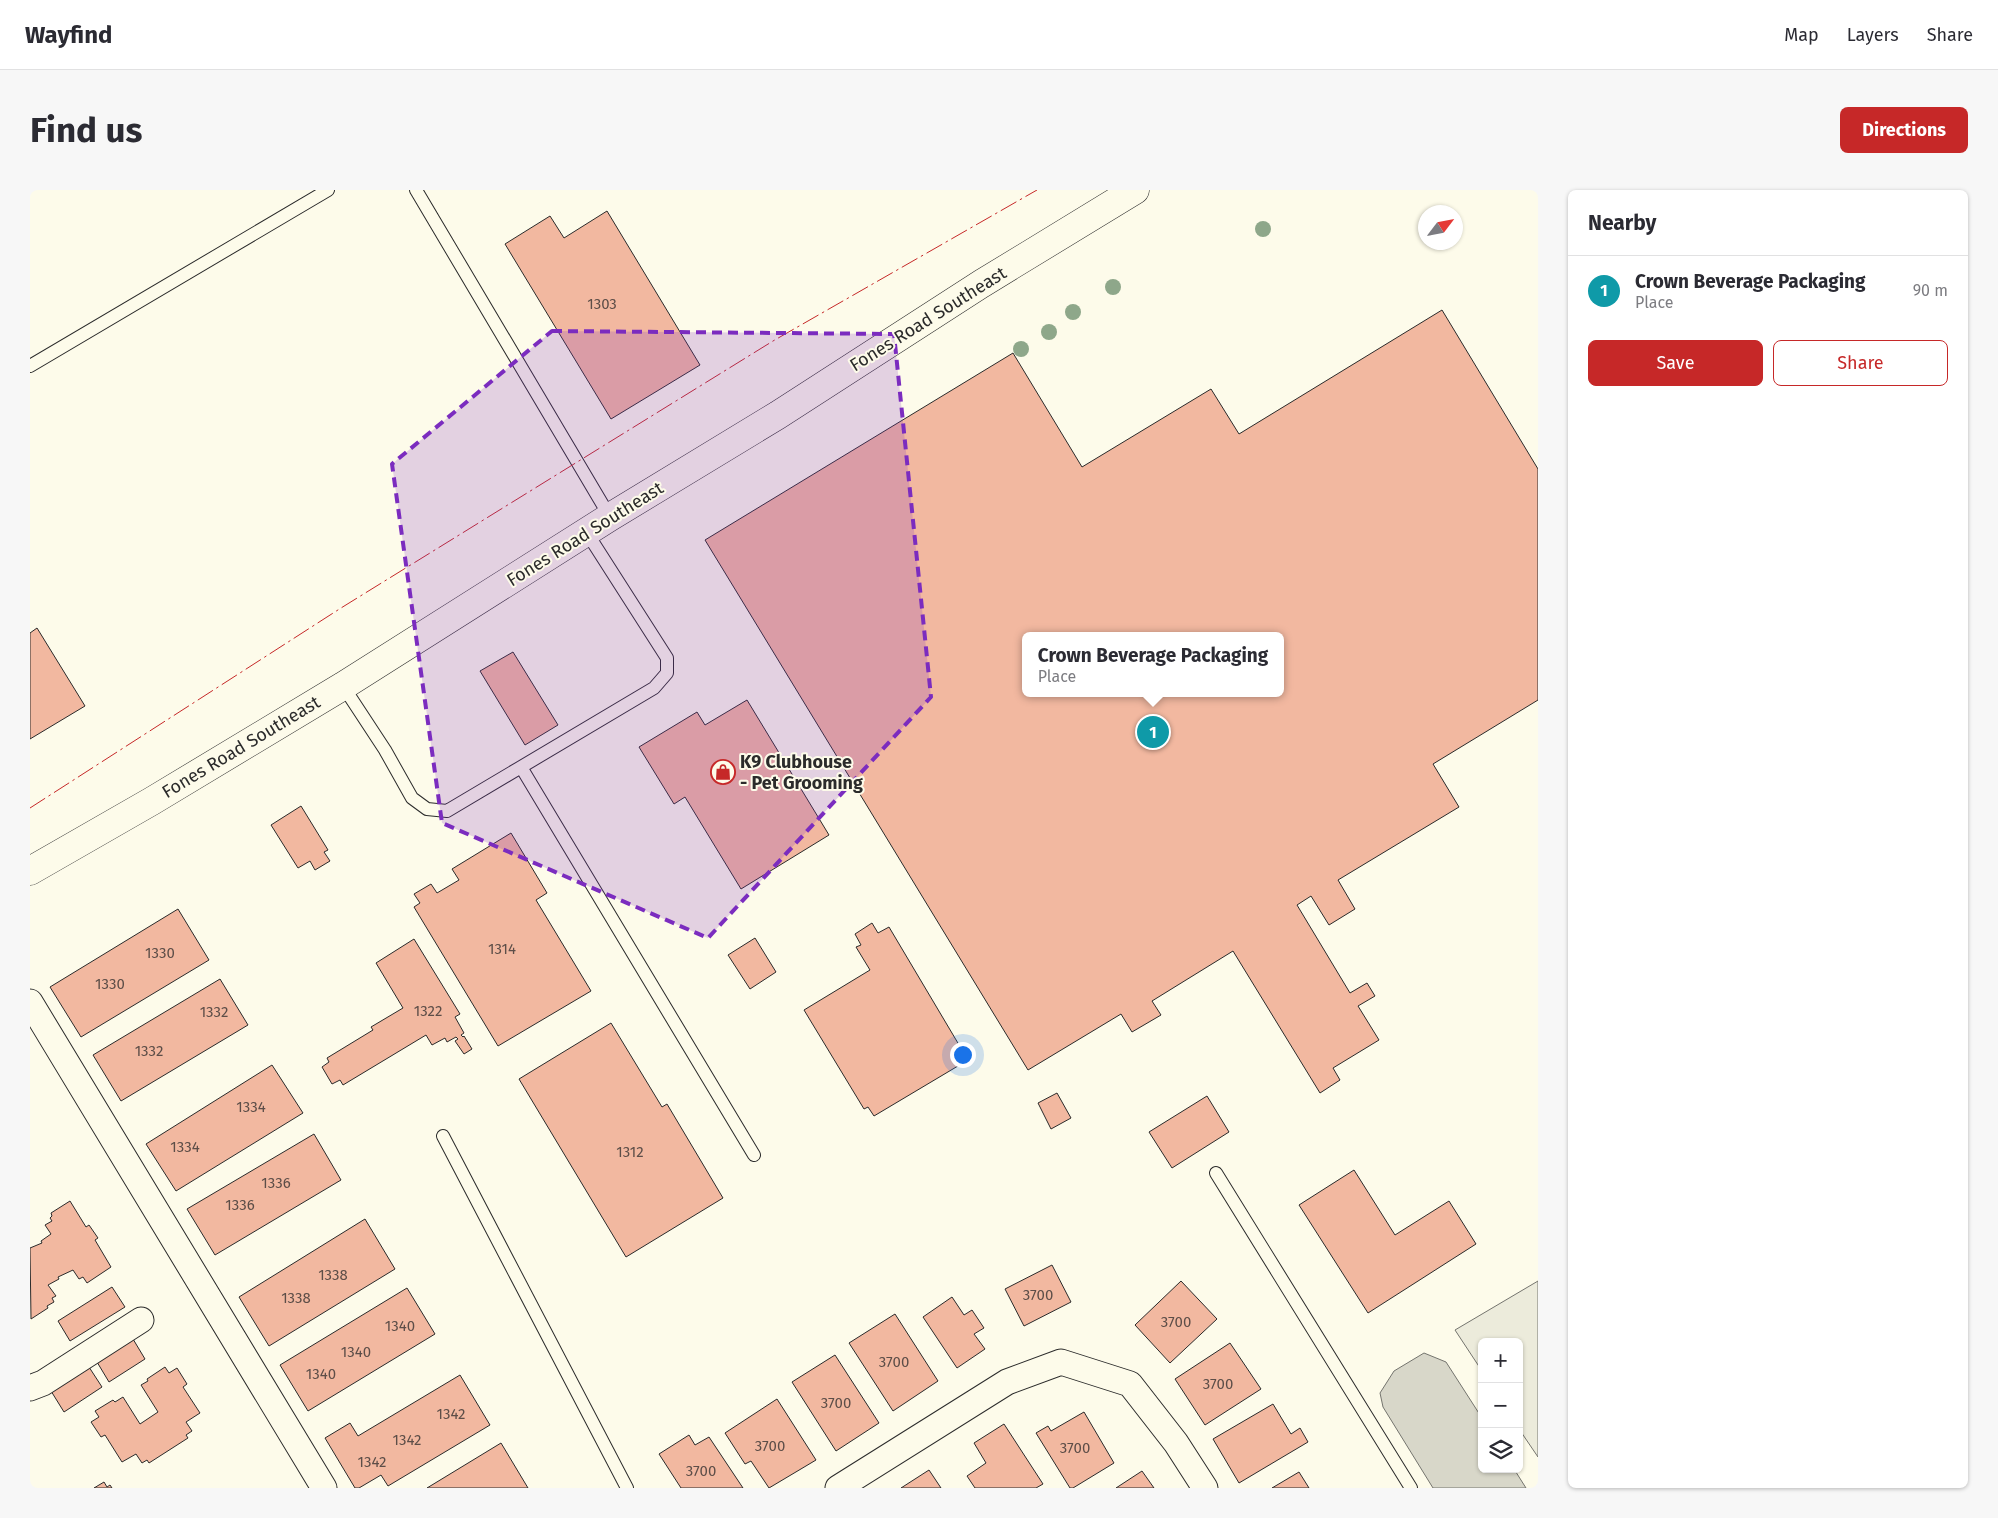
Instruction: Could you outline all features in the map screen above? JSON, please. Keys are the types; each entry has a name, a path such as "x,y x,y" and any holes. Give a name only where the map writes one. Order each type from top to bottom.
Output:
{"street":[{"name":"Fones Road Southeast","path":"30,871 152,801 343,686 610,517 778,415 906,331 1135,190"},
{"path":"30,1002 324,1488"},
{"path":"30,1388 43,1383 141,1320"},
{"path":"838,1488 1007,1382 1061,1362 1130,1384 1176,1443 1205,1488"}],"lane":[{"path":"30,366 328,190"},
{"path":"416,190 610,517"},
{"path":"343,686 385,750 412,798 427,809 447,811 654,688 667,673 667,658 587,533"},
{"path":"521,767 754,1155"},
{"path":"443,1136 627,1488"},
{"path":"1216,1173 1411,1488"}],"highlighted area":[{"path":"552,331 894,334 931,697 708,938 442,823 392,464"}],"shaded area":[{"path":"1538,1281 1538,1457 1523,1435 1523,1338 1478,1338 1478,1365 1455,1330"},
{"path":"1424,1353 1446,1362 1478,1412 1478,1473 1517,1473 1526,1488 1433,1488 1383,1407 1380,1393 1394,1371"}],"building":[{"path":"607,211 700,365 611,419 505,244 550,216 564,238"},
{"path":"1442,310 1538,469 1538,700 1433,764 1459,807 1338,880 1355,909 1329,925 1311,896 1297,905 1350,993 1367,983 1375,996 1358,1006 1379,1040 1333,1068 1340,1080 1320,1093 1233,951 1152,1001 1161,1015 1132,1032 1121,1014 1028,1070 705,540 1013,353 1082,467 1211,389 1239,434"},
{"path":"37,628 85,706 30,739 30,633"},
{"path":"513,652 558,725 525,745 480,671"},
{"name":"K9 Clubhouse - Pet Grooming","path":"747,700 829,835 741,889 685,797 674,804 639,747 697,712 705,725"},
{"path":"301,806 328,850 324,852 330,861 315,870 310,861 298,868 271,825"},
{"path":"511,833 547,893 536,900 591,991 498,1046 414,907 420,903 414,894 431,884 437,893 459,880 452,869"},
{"path":"178,909 209,960 81,1037 50,987"},
{"path":"872,923 878,933 889,927 968,1060 874,1116 868,1107 864,1109 804,1010 870,970 856,947 861,945 855,934"},
{"path":"755,938 776,972 750,989 728,955"},
{"path":"414,939 460,1014 455,1017 464,1033 461,1035 464,1036 472,1049 464,1054 455,1041 458,1039 456,1037 447,1042 445,1038 432,1045 426,1035 343,1085 340,1080 332,1084 322,1067 329,1062 327,1058 373,1030 371,1027 403,1008 376,963"},
{"path":"220,979 248,1025 121,1101 93,1055"},
{"path":"611,1023 662,1107 667,1104 723,1198 626,1257 519,1079"},
{"path":"272,1065 303,1113 176,1191 146,1144"},
{"path":"1057,1093 1071,1118 1051,1129 1038,1103"},
{"path":"1207,1096 1229,1132 1172,1168 1149,1132"},
{"path":"314,1134 341,1180 215,1255 187,1209"},
{"path":"1354,1170 1395,1235 1449,1201 1476,1244 1368,1313 1299,1205"},
{"path":"70,1201 86,1227 89,1225 98,1238 95,1240 111,1267 87,1283 83,1277 79,1279 73,1270 58,1277 59,1279 48,1285 56,1296 52,1298 54,1302 31,1319 30,1248 42,1243 41,1241 51,1234 45,1225 52,1221 50,1218 52,1216 51,1213"},
{"path":"365,1219 395,1269 269,1346 239,1297"},
{"path":"1052,1265 1071,1302 1024,1326 1005,1289"},
{"path":"1181,1281 1217,1319 1170,1363 1135,1325"},
{"path":"112,1287 125,1307 70,1341 58,1321"},
{"path":"407,1288 435,1334 308,1411 280,1365"},
{"path":"952,1297 964,1315 972,1310 984,1328 974,1334 985,1349 957,1368 923,1317"},
{"path":"895,1314 938,1381 893,1411 849,1343"},
{"path":"133,1339 145,1359 109,1382 97,1362"},
{"path":"1230,1343 1261,1389 1205,1425 1175,1379"},
{"path":"835,1355 879,1423 836,1451 792,1382"},
{"path":"89,1367 102,1387 64,1412 51,1391"},
{"path":"165,1367 169,1373 177,1368 187,1384 183,1387 200,1413 186,1422 192,1431 186,1435 188,1438 149,1463 147,1460 142,1463 136,1454 122,1462 105,1435 101,1437 91,1422 99,1417 95,1411 113,1400 115,1402 123,1397 140,1424 158,1412 141,1385"},
{"path":"460,1375 490,1425 388,1486 381,1475 359,1488 355,1488 325,1438 350,1423 358,1436"},
{"path":"777,1399 816,1460 769,1488 751,1461 745,1464 725,1433"},
{"path":"1273,1404 1291,1434 1300,1428 1308,1442 1239,1483 1213,1439"},
{"path":"1084,1412 1114,1463 1070,1488 1036,1433 1048,1426 1051,1431"},
{"path":"1004,1424 1043,1484 1036,1488 975,1488 967,1476 986,1463 974,1443"},
{"path":"689,1435 695,1445 709,1437 743,1488 681,1488 659,1454"},
{"path":"501,1443 528,1488 427,1488"},
{"path":"929,1470 941,1488 901,1488"},
{"path":"1142,1471 1154,1488 1116,1488"},
{"path":"1299,1472 1309,1488 1272,1488"},
{"path":"104,1482 107,1487 110,1485 112,1488 94,1488"}],"power":[{"path":"30,808 341,608 773,341 1037,190"}],"place":[{"name":"Crown Beverage Packaging","path":"1153,732"},
{"name":"K9 Clubhouse - Pet Grooming","path":"723,772"}]}
